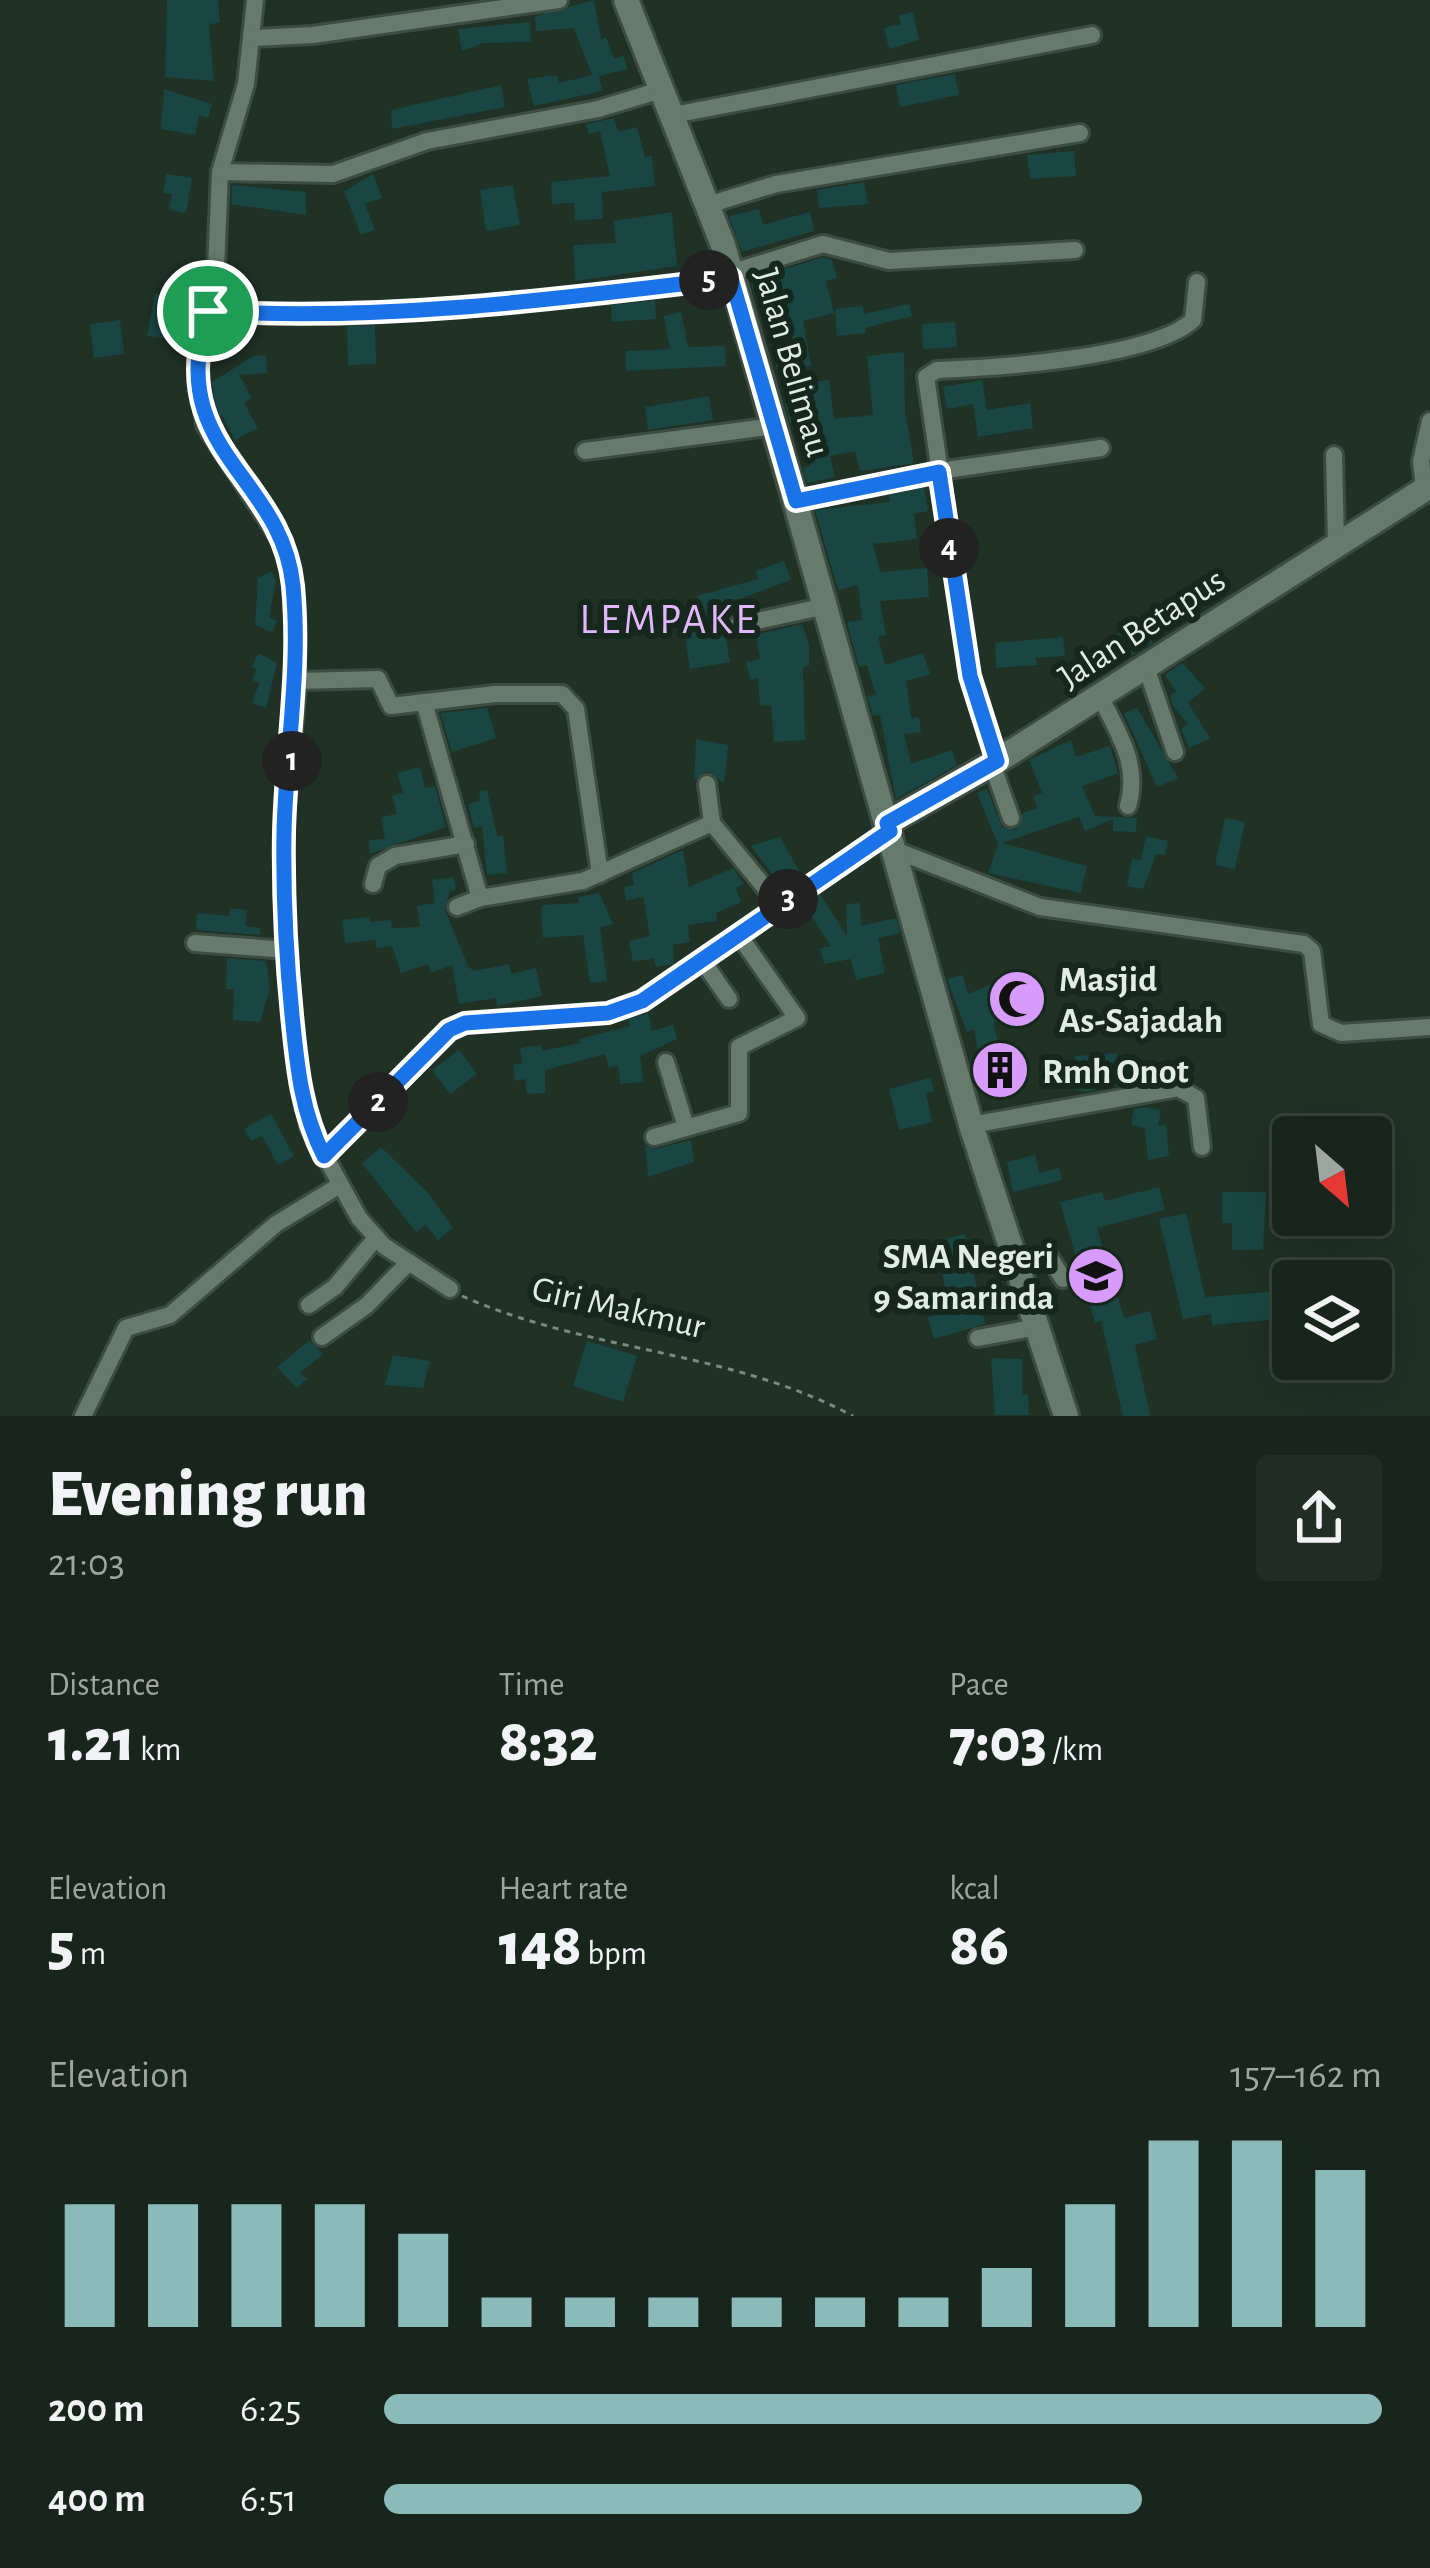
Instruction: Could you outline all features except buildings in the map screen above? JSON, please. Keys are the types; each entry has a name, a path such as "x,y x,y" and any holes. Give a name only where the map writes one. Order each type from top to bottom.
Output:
{"street":[{"path":"254,0 246,84 220,172 218,251 197,361 202,412 213,439 288,555 297,681 284,831 286,950 306,1118 340,1185 376,1238 450,1288"},
{"path":"253,38 313,35 559,0"},
{"name":"Jalan Belimau","path":"626,0 708,205 730,275 971,1124 1066,1416"},
{"path":"673,115 1092,35"},
{"path":"220,172 334,174 427,141 598,110 661,90"},
{"path":"708,205 776,184 1080,133"},
{"path":"208,311 289,316 407,309 730,275 823,244 889,261 1075,250"},
{"path":"1012,818 970,676 926,383 932,371 1020,364 1161,340 1193,320 1197,282"},
{"path":"1427,487 1421,461 1430,421"},
{"path":"585,451 774,425"},
{"path":"796,501 939,472 1101,448"},
{"path":"1334,455 1336,544"},
{"name":"Jalan Betapus","path":"891,835 995,763 1427,487"},
{"path":"738,625 826,606"},
{"path":"1146,667 1175,752"},
{"path":"297,681 378,679 388,705 552,692 569,700 576,710 600,874"},
{"path":"1100,696 1132,764 1135,784 1128,806"},
{"path":"424,702 480,898"},
{"path":"707,784 712,823 778,905"},
{"path":"457,907 600,874 712,823"},
{"path":"324,1156 458,1026 608,1013 660,992 778,905 891,835 1040,907 1304,944 1312,951 1321,1024 1341,1034 1430,1028"},
{"path":"374,884 383,861 466,844"},
{"path":"654,1137 739,1113 740,1047 797,1018 738,934"},
{"path":"195,943 286,950"},
{"path":"702,961 729,999"},
{"path":"666,1062 686,1127"},
{"path":"971,1124 1178,1088 1196,1098 1202,1147"},
{"path":"83,1416 126,1328 170,1315 276,1224 340,1185"},
{"path":"309,1305 335,1287 376,1238"},
{"path":"1014,1265 1051,1259 1064,1279"},
{"path":"322,1337 368,1305 409,1262"},
{"path":"978,1338 1037,1328"}],"path":[{"name":"Giri Makmur","path":"450,1288 560,1333 700,1358 815,1396 853,1416"}],"place":[{"name":"Masjid As-Sajadah","path":"1017,999"},
{"name":"Rmh Onot","path":"1000,1070"},
{"name":"SMA Negeri 9 Samarinda","path":"1096,1276"}],"district":[{"name":"LEMPAKE","path":"669,618"}],"route":[{"path":"731,278 796,501 939,472 970,676 997,761 887,823 890,831 642,1001 608,1013 465,1023 449,1030 324,1156 306,1118 286,950 284,831 297,686 292,582 284,545 206,425 197,361 208,311 289,316 407,309 731,278"}]}
